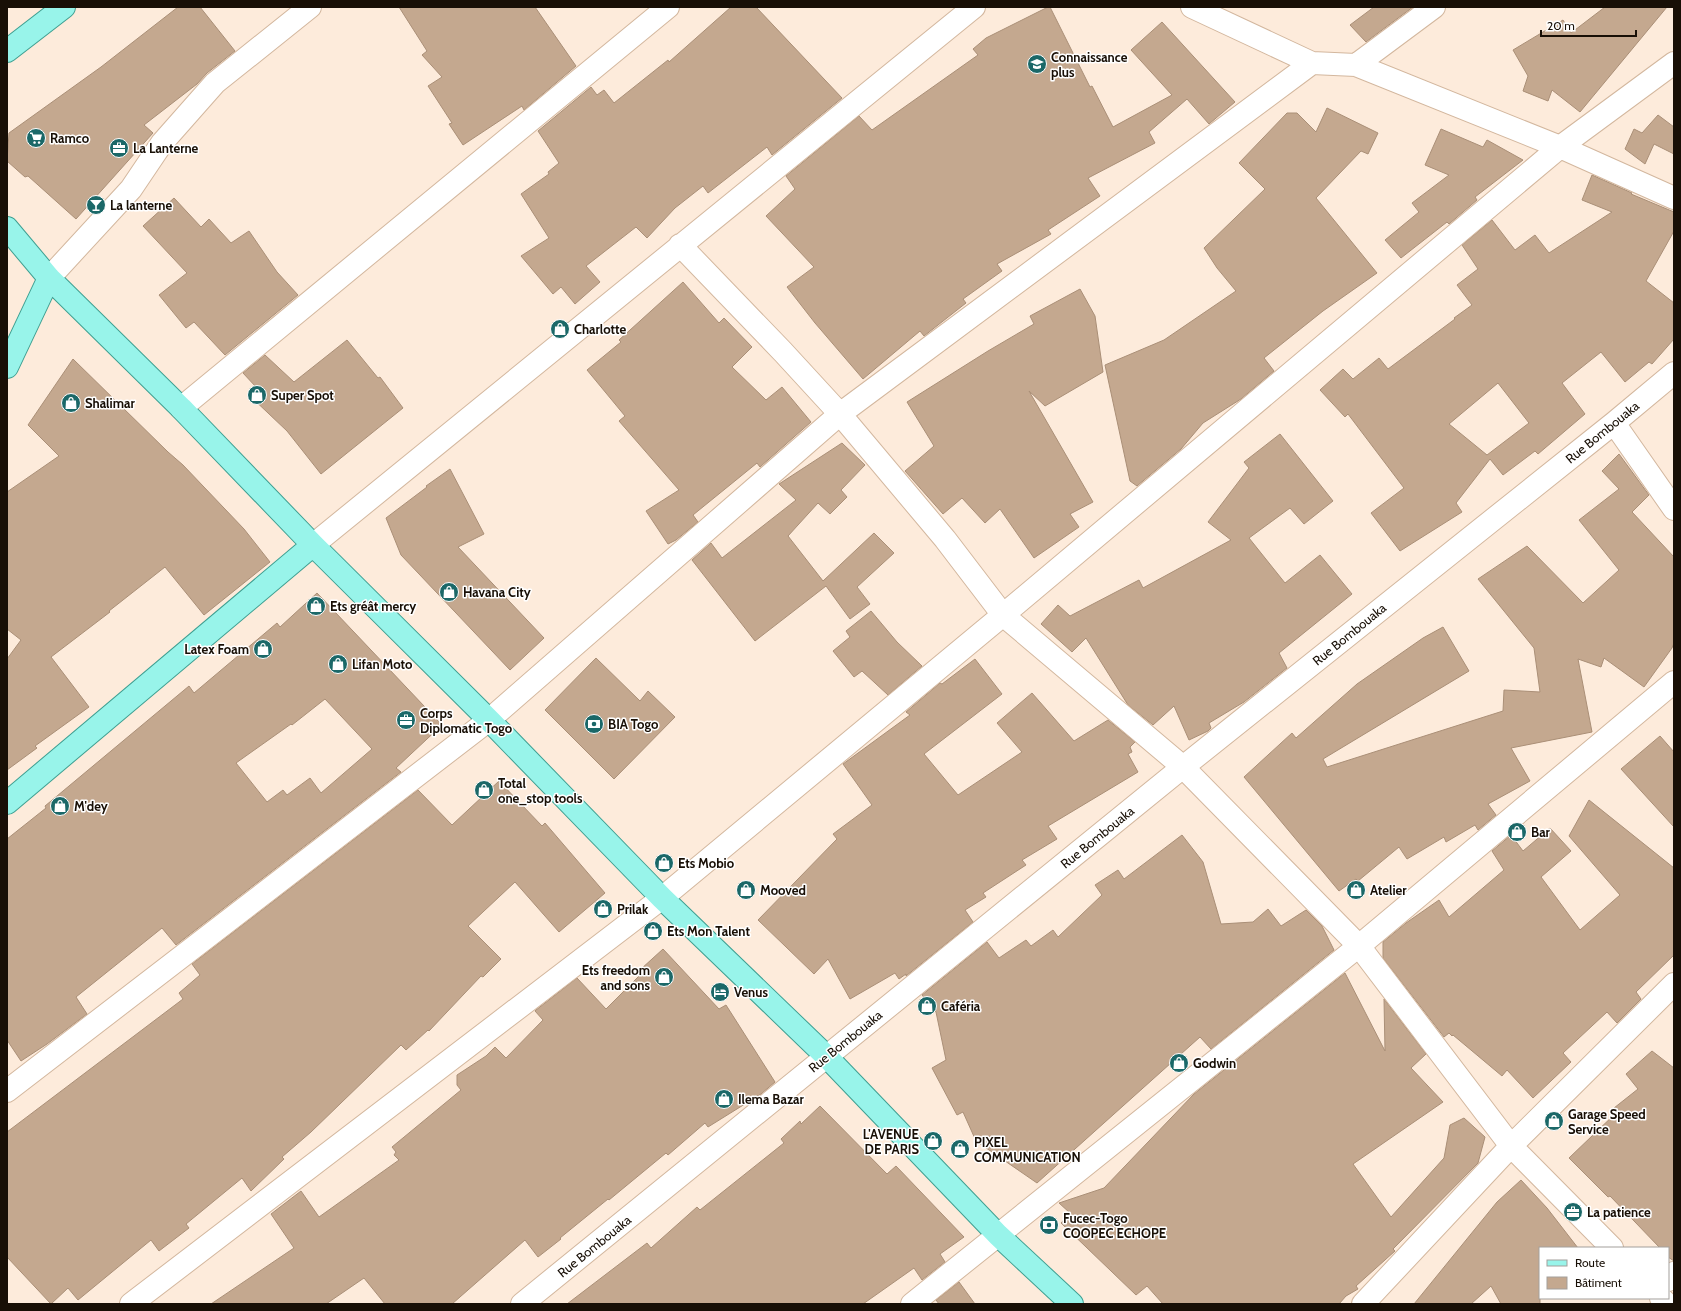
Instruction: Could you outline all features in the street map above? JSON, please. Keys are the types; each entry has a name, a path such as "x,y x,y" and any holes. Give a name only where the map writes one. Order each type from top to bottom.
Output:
{"main road":[{"path":"7,51 57,9"},
{"path":"7,228 49,278 181,408 313,545 488,720 662,898 826,1056 998,1235 1072,1304"},
{"path":"7,367 49,278"},
{"path":"7,803 313,545"}],"street":[{"path":"49,278 131,189 162,143 215,83 310,7"},
{"path":"181,408 668,7"},
{"path":"313,545 974,7"},
{"path":"1192,7 1312,63 1356,65 1560,147 1674,198"},
{"path":"1356,65 1434,7"},
{"path":"131,1304 662,898 1003,615 1560,147 1674,62"},
{"path":"7,1091 488,720 840,414 1312,63"},
{"path":"680,245 783,352 840,414 945,539 1003,615 1183,767 1359,946 1511,1146 1611,1247"},
{"name":"Rue Bombouaka","path":"522,1304 1183,767 1614,423 1674,373"},
{"path":"1614,423 1674,510"},
{"path":"912,1304 1359,946 1674,682"},
{"path":"1363,1304 1511,1146 1674,984"}],"building":[{"path":"178,7 200,7 235,51 207,73 197,84 144,125 153,133 76,219 28,176 25,177 7,161 9,133 101,67"},
{"path":"399,7 535,7 576,66 524,110 522,106 463,145 449,124 452,123 428,86 442,77 422,55 427,51"},
{"path":"731,7 756,7 842,98 772,155 767,147 708,193 703,186 675,208 647,238 636,227 586,266 600,282 575,304 561,287 553,294 521,256 549,238 521,194 549,174 548,172 559,163 538,131 591,87 597,95 604,90 614,103 668,60 669,62"},
{"path":"1050,7 1090,87 1092,86 1113,127 1172,95 1131,50 1162,22 1235,102 1209,124 1187,99 1149,132 1155,143 1088,178 1100,196 1048,230 1051,234 997,264 1002,271 963,299 966,303 924,336 920,331 863,379 815,323 787,287 814,267 766,216 795,189 786,176 859,116 872,130 978,55 973,49 986,38"},
{"path":"1374,7 1413,7 1366,42 1350,25"},
{"path":"1605,7 1667,7 1580,112 1552,90 1548,101 1523,91 1528,76 1513,50 1563,20 1571,33"},
{"path":"1327,108 1378,133 1368,154 1361,151 1316,198 1377,273 1323,311 1264,358 1274,371 1241,399 1203,423 1181,449 1137,486 1130,481 1105,365 1164,340 1236,291 1217,268 1204,248 1265,189 1239,163 1287,113 1297,113 1316,132"},
{"path":"1658,115 1674,127 1674,154 1654,144 1645,164 1625,149 1634,129 1642,133"},
{"path":"1441,129 1483,147 1487,140 1523,160 1475,197 1477,200 1449,224 1447,222 1401,258 1385,240 1419,212 1412,203 1449,175 1425,165"},
{"path":"1592,175 1632,193 1631,194 1674,212 1674,231 1646,281 1674,303 1674,339 1652,364 1649,362 1625,382 1601,352 1562,383 1585,414 1538,454 1535,451 1503,475 1490,459 1456,503 1462,512 1400,551 1371,513 1404,488 1348,414 1345,417 1320,390 1343,369 1353,379 1379,358 1388,369 1472,305 1457,285 1478,269 1462,245 1492,220 1515,250 1535,235 1549,253 1612,212 1582,200","holes":["1498,383 1529,423 1487,455 1449,424"]},
{"path":"174,198 201,227 209,219 231,243 249,231 277,272 298,295 225,355 194,322 186,328 159,295 187,273 143,226"},
{"path":"683,282 719,323 724,318 752,347 732,367 766,400 782,387 811,422 760,467 757,463 693,515 698,522 676,540 668,544 646,511 679,490 619,421 625,416 587,370 621,342 619,340"},
{"path":"1080,289 1095,316 1103,372 1045,406 1029,391 1093,502 1070,514 1079,527 1034,558 1000,509 985,523 962,498 943,514 905,471 934,446 907,402 1034,324 1030,316"},
{"path":"347,340 378,378 380,377 403,408 321,474 287,431 249,395 256,387 243,373 265,355 294,382"},
{"path":"73,359 183,465 244,529 270,562 204,615 165,567 109,611 110,612 51,657 89,707 35,746 37,748 7,770 7,659 21,640 7,629 7,492 59,456 28,425"},
{"path":"1280,434 1333,501 1304,524 1290,508 1249,538 1285,583 1320,555 1352,594 1279,653 1287,668 1244,702 1209,723 1211,728 1208,731 1189,740 1174,706 1153,725 1128,705 1086,638 1072,652 1041,624 1058,605 1070,616 1139,580 1143,588 1231,540 1208,522 1249,468 1244,462"},
{"path":"842,443 865,465 841,490 847,497 830,514 818,503 788,536 823,581 874,533 894,553 857,587 870,604 850,619 826,586 755,641 692,560 711,543 722,558 796,500 779,484"},
{"path":"1619,454 1649,495 1632,512 1674,557 1674,643 1672,648 1644,687 1604,658 1601,667 1578,659 1592,732 1511,748 1530,781 1488,804 1496,815 1478,830 1475,825 1446,842 1444,837 1407,859 1399,847 1358,881 1356,879 1339,891 1244,777 1292,733 1296,738 1357,684 1423,638 1443,627 1469,671 1323,759 1327,767 1503,711 1504,690 1540,692 1534,648 1478,579 1527,546 1583,603 1619,570 1579,520 1619,489 1602,471"},
{"path":"450,469 484,534 458,547 544,638 510,670 401,555 386,518"},
{"path":"317,593 442,725 396,768 401,772 176,945 162,928 76,997 87,1014 47,1044 21,1061 7,1040 7,839 46,808 45,806 189,686 194,693 277,623 280,627","holes":["325,699 372,749 321,793 310,778 287,795 283,790 267,802 236,763 291,724 292,725"]},
{"path":"871,611 897,642 922,666 888,695 862,671 854,677 833,651 850,637 846,631"},
{"path":"596,658 640,701 648,691 675,717 614,779 545,710"},
{"path":"975,659 1002,694 924,754 958,795 1022,752 997,723 1032,693 1074,741 1108,720 1135,742 1130,747 1132,752 1128,754 1138,772 1048,826 1057,839 1022,860 1026,865 983,893 986,897 965,910 973,922 906,976 906,974 899,979 895,973 850,999 828,959 814,974 758,920 837,839 833,834 872,805 843,764 910,715 906,712 940,683 942,684"},
{"path":"1660,736 1674,752 1674,827 1621,769"},
{"path":"499,781 542,826 545,823 605,893 559,932 515,882 468,926 501,959 483,977 481,976 429,1031 428,1030 406,1050 401,1045 311,1132 282,1157 284,1159 251,1191 242,1178 186,1224 189,1228 159,1251 151,1240 78,1300 68,1288 51,1304 7,1257 7,1132 183,999 179,993 200,975 192,964 418,790 452,825"},
{"path":"1589,800 1674,868 1674,955 1636,992 1641,999 1617,1023 1607,1012 1563,1053 1571,1062 1533,1098 1507,1070 1502,1076 1453,1035 1452,1036 1449,1033 1444,1037 1383,958 1383,942 1406,923 1439,900 1449,917 1504,870 1492,851 1511,835 1523,851 1550,828 1571,851 1541,877 1580,930 1620,895 1569,836"},
{"path":"1182,835 1203,862 1221,924 1253,922 1268,909 1281,926 1306,910 1322,926 1334,950 1211,1049 1200,1037 1037,1183 976,1141 963,1112 957,1115 932,1068 946,1060 936,1012 922,995 987,942 999,958 1026,940 1031,946 1053,930 1058,937 1102,895 1095,885 1118,870 1124,879"},
{"path":"663,949 719,1009 726,1005 775,1082 761,1094 708,1127 705,1123 668,1155 666,1153 538,1257 525,1240 452,1304 385,1304 364,1278 326,1304 211,1304 294,1248 271,1214 301,1191 319,1217 399,1160 394,1155 396,1152 392,1147 461,1090 457,1085 457,1075 486,1056 495,1047 506,1058 543,1020 535,1011 577,978 606,1009 643,972 641,969"},
{"path":"1345,973 1385,1051 1384,999 1426,1054 1411,1068 1443,1102 1353,1164 1391,1217 1444,1158 1450,1125 1464,1118 1485,1137 1478,1163 1393,1249 1395,1251 1356,1286 1358,1289 1346,1296 1339,1304 1163,1304 1147,1286 1136,1295 1061,1223 1070,1213 1059,1203 1104,1188 1194,1094"},
{"path":"1652,1051 1674,1068 1674,1261 1669,1258 1669,1247 1659,1247 1610,1196 1608,1197 1569,1158 1617,1112 1614,1108 1638,1089 1626,1074"},
{"path":"820,1106 887,1174 896,1166 964,1237 940,1254 945,1262 922,1280 914,1268 863,1304 567,1304 647,1243 651,1248 697,1207 700,1210 784,1143 781,1139 800,1121 801,1124"},
{"path":"1521,1180 1547,1208 1577,1247 1539,1247 1540,1304 1501,1304 1491,1286 1471,1304 1414,1304 1497,1202"},
{"path":"959,1282 975,1304 939,1304 936,1300"}],"place":[{"name":"Connaissance plus","path":"1037,64"},
{"name":"Ramco","path":"36,138"},
{"name":"La Lanterne","path":"119,148"},
{"name":"La lanterne","path":"96,205"},
{"name":"Charlotte","path":"560,329"},
{"name":"Super Spot","path":"257,395"},
{"name":"Shalimar","path":"71,403"},
{"name":"Havana City","path":"449,592"},
{"name":"Ets gréât mercy","path":"316,606"},
{"name":"Latex Foam","path":"263,649"},
{"name":"Lifan Moto","path":"338,664"},
{"name":"Corps Diplomatic Togo","path":"406,720"},
{"name":"BIA Togo","path":"594,724"},
{"name":"Total one_stop tools","path":"484,790"},
{"name":"M'dey","path":"60,806"},
{"name":"Bar","path":"1517,832"},
{"name":"Ets Mobio","path":"664,863"},
{"name":"Mooved","path":"746,890"},
{"name":"Atelier","path":"1356,890"},
{"name":"Prilak","path":"603,909"},
{"name":"Ets Mon Talent","path":"653,931"},
{"name":"Ets freedom and sons","path":"664,977"},
{"name":"Venus","path":"720,992"},
{"name":"Caféria","path":"927,1006"},
{"name":"Godwin","path":"1179,1063"},
{"name":"Ilema Bazar","path":"724,1099"},
{"name":"Garage Speed Service","path":"1554,1121"},
{"name":"L'AVENUE DE PARIS","path":"933,1141"},
{"name":"PIXEL COMMUNICATION","path":"960,1149"},
{"name":"La patience","path":"1573,1212"},
{"name":"Fucec-Togo COOPEC ECHOPE","path":"1049,1225"}]}
